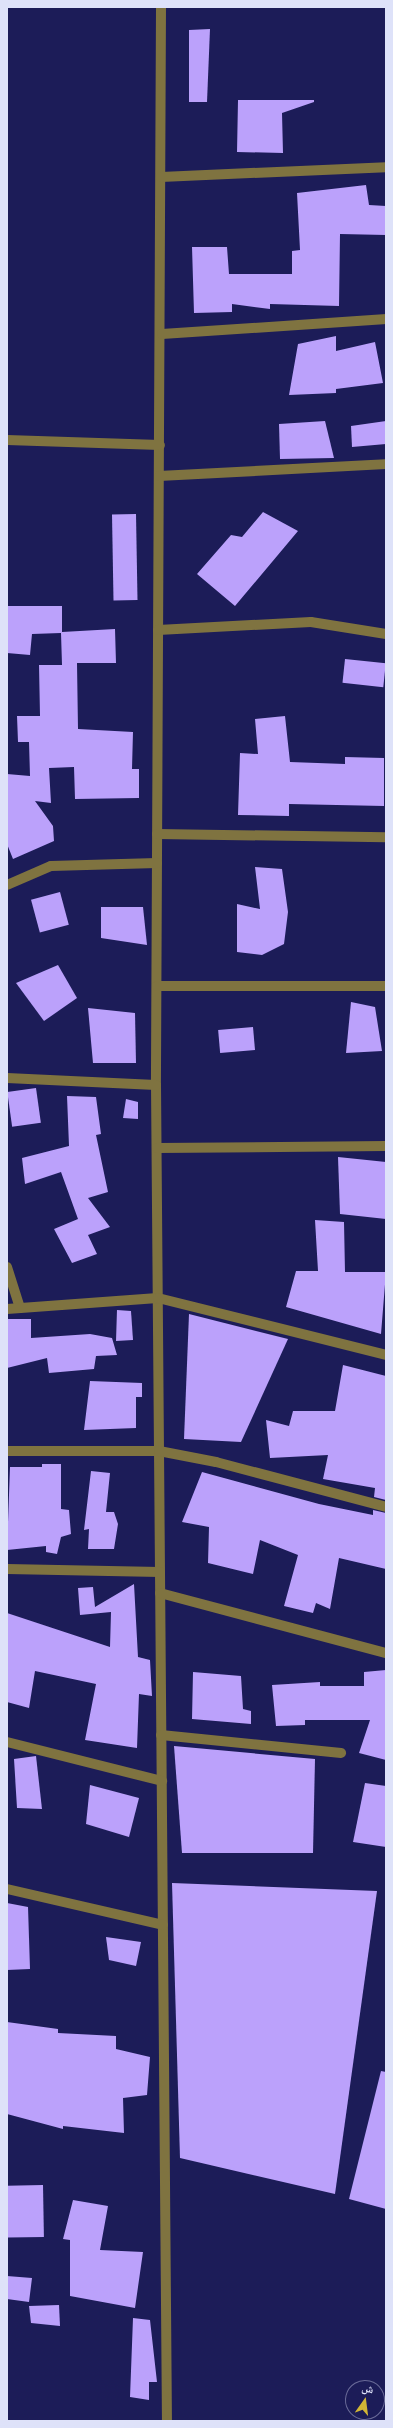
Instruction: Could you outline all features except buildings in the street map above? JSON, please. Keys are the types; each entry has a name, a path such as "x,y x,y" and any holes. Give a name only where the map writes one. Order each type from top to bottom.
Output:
{"street":[{"path":"161,7 162,334 159,476 156,1085 167,2421"},
{"path":"161,177 386,167"},
{"path":"162,334 386,319"},
{"path":"7,440 160,445"},
{"path":"159,476 386,464"},
{"path":"158,630 311,622 386,634"},
{"path":"157,834 386,837"},
{"path":"7,885 51,866 157,863"},
{"path":"157,986 386,986"},
{"path":"7,1078 156,1085"},
{"path":"157,1148 386,1146"},
{"path":"7,1267 20,1308"},
{"path":"7,1309 158,1298 386,1355"},
{"path":"7,1451 159,1451 216,1462 386,1507"},
{"path":"7,1569 160,1572"},
{"path":"160,1593 386,1653"},
{"path":"161,1735 341,1754"},
{"path":"7,1742 162,1781"},
{"path":"7,1889 163,1925"}]}
